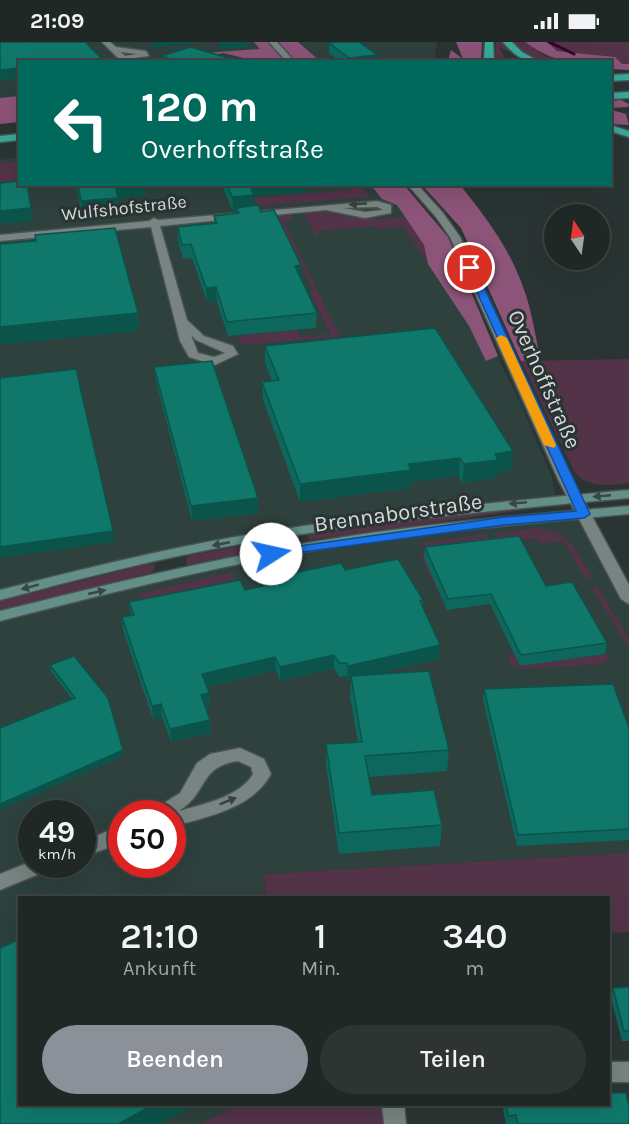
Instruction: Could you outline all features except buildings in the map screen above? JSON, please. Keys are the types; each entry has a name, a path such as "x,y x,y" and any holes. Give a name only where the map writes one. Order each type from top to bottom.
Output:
{"highway":[{"path":"489,42 489,60"},
{"path":"507,42 519,54 532,60"},
{"path":"612,75 629,75"},
{"path":"612,84 629,83"},
{"path":"612,90 629,89"},
{"path":"612,96 629,95"},
{"path":"612,129 629,134"},
{"path":"0,132 18,130"},
{"path":"0,139 18,137"}],"main road":[{"name":"Brennaborstraße","path":"0,595 173,553 288,533 495,505 629,494"},
{"name":"Brennaborstraße","path":"0,616 170,575 294,550 504,521 629,510"},
{"path":"288,533 294,550"},
{"path":"170,575 173,553"}],"street":[{"path":"106,42 113,49"},
{"path":"273,42 290,60"},
{"name":"Overhoffstraße","path":"413,186 446,223 455,237 576,499 629,599"},
{"name":"Wulfshofstraße","path":"0,238 154,221 324,207 377,204 385,205 388,211 380,214 366,214 324,207"},
{"path":"154,221 182,321"},
{"path":"183,800 203,768 216,758 240,754 258,763 262,774 256,787 227,801 186,815"},
{"path":"0,882 18,875"},
{"path":"610,1072 629,1072"},
{"path":"393,1106 395,1124"}],"shaded area":[{"path":"13,42 437,42 434,60 18,60 18,122 0,124 0,49"},
{"path":"254,42 298,42 319,60 252,60 223,53 212,56 203,53 260,49"},
{"path":"456,42 482,42 481,60 448,60 451,50 463,59"},
{"path":"496,42 525,42 545,56 561,60 527,60 499,47 506,60 495,60"},
{"path":"525,42 547,42 557,51 615,57 622,64 629,64 629,70 612,69 612,60 563,60"},
{"path":"547,42 629,42 629,64 622,64 615,57 557,51"},
{"path":"18,96 18,122 0,124 0,98"},
{"path":"621,100 629,104 628,107 612,108 612,101"},
{"path":"612,110 626,114 629,125 612,124"},
{"path":"18,157 18,186 386,186 455,269 523,409 552,478 556,498 495,502 310,527 0,592 0,160"},
{"path":"18,161 18,178 0,185 0,164"},
{"path":"350,186 359,186 370,197 258,206 254,198 352,190"},
{"path":"372,186 405,186 448,237 498,356 486,361 469,326 428,264 424,245 397,205 382,199"},
{"path":"423,186 461,186 496,233 523,287 541,360 521,361 461,228"},
{"path":"327,212 363,219 405,218 424,245 428,264 404,227 377,229 375,226 317,231 319,235 315,235 304,214"},
{"path":"290,215 293,220 284,222 340,337 243,345 237,336 297,330 300,337 331,334 310,293 314,292 301,264 253,269 210,229 208,222"},
{"path":"629,359 629,483 607,485 585,481 574,471 521,361"},
{"path":"536,508 310,540 307,535 470,513"},
{"path":"581,517 629,607 629,853 264,874 265,896 18,896 18,1106 236,1106 200,1124 0,1124 0,619 79,598 322,547 506,523"},
{"path":"536,528 557,533 565,538 577,551 593,578 586,579 563,541 540,544 536,538 506,542 494,534"},
{"path":"484,534 493,541 425,558 446,610 421,557 426,554 421,543"},
{"path":"274,540 277,547 186,565 187,556"},
{"path":"149,564 155,565 153,572 0,611 0,601"},
{"path":"232,572 240,593 144,609 139,594 125,597"},
{"path":"591,586 597,586 629,639 629,648"},
{"path":"514,654 520,666 605,654 610,658 602,664 521,669 512,666 507,655"},
{"path":"629,853 629,932 610,933 610,896 265,896 264,874"},
{"path":"236,1106 385,1106 387,1124 200,1124"}],"waterway":[{"path":"549,42 574,54"}],"slow traffic":[{"path":"501,338 550,445"}],"route":[{"path":"271,554 329,543 504,521 584,514 565,479 470,268"}]}
